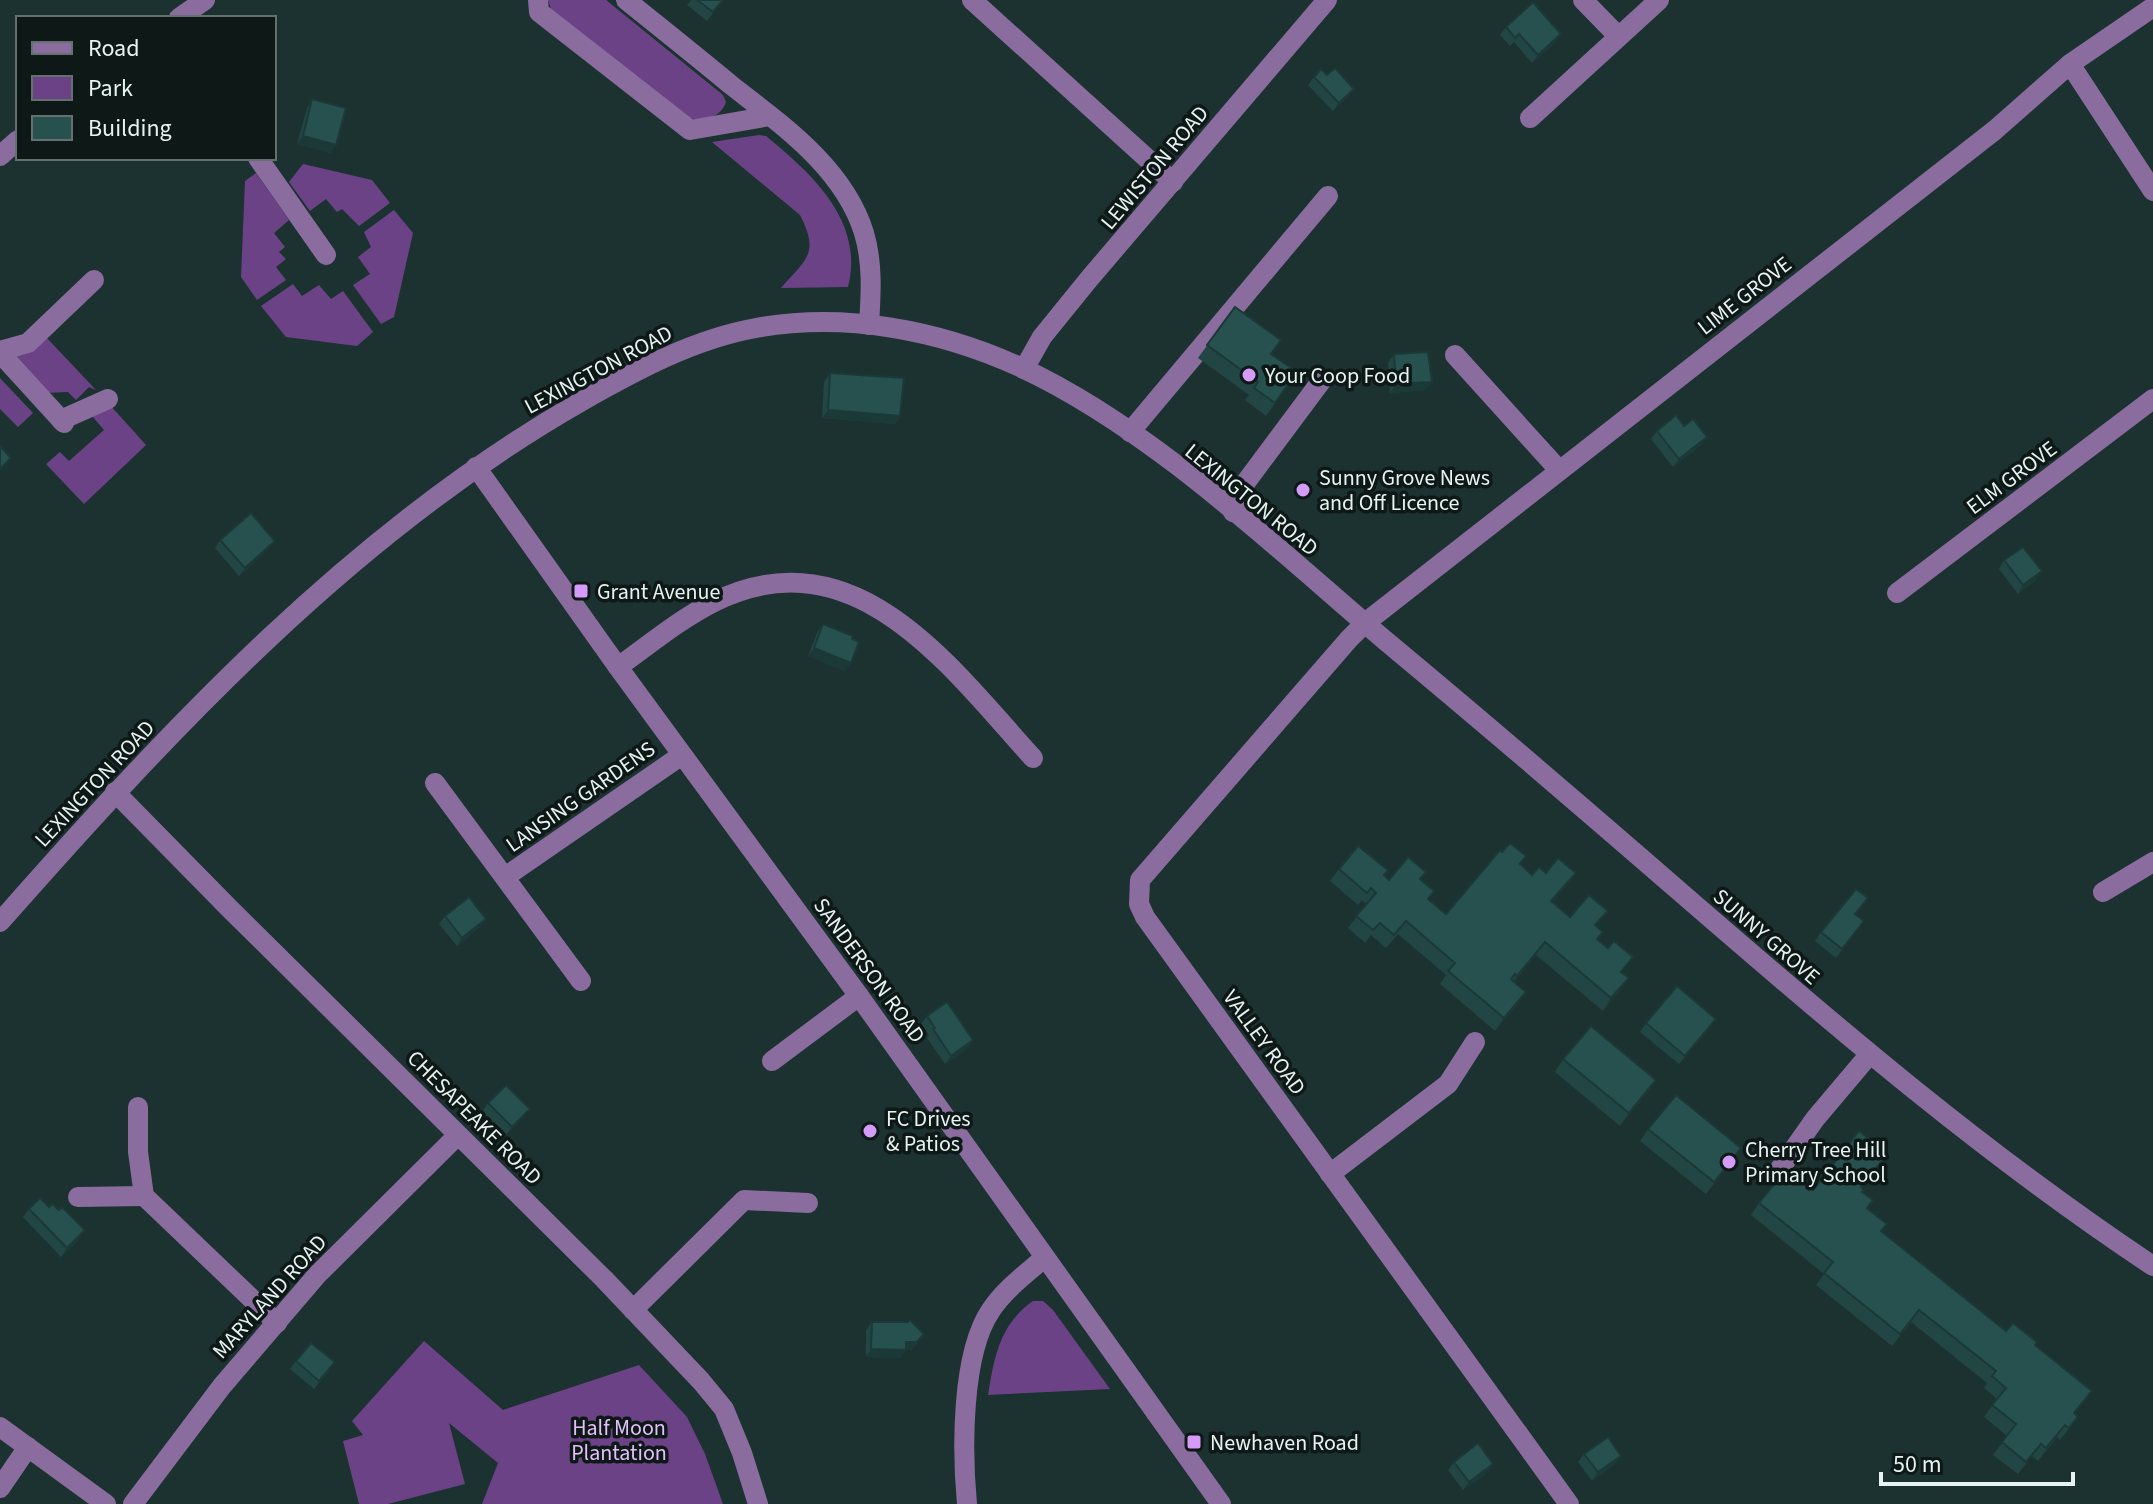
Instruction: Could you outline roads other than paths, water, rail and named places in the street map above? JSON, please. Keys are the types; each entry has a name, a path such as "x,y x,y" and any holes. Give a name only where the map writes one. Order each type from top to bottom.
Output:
{"street":[{"path":"182,16 205,0"},
{"path":"538,0 539,12 690,130 770,116"},
{"path":"626,0 770,116 831,173 856,214 868,252 871,287 869,325"},
{"path":"972,0 1173,182"},
{"name":"LEWISTON ROAD","path":"1024,369 1042,337 1327,0"},
{"path":"1583,0 1618,36"},
{"path":"1530,118 1659,0"},
{"name":"LIME GROVE","path":"1365,623 1995,130 2070,64 2153,7"},
{"path":"2070,64 2153,191"},
{"path":"0,156 16,142"},
{"path":"259,160 326,255"},
{"path":"1130,432 1328,196"},
{"path":"94,280 28,343 0,352 62,422 108,399"},
{"name":"LEXINGTON ROAD","path":"0,922 115,792 230,676 302,608 476,467 540,426 660,359 708,341 761,327 793,323 869,325 923,333 976,349 1024,369 1130,432 1233,512 1365,623"},
{"path":"1455,355 1559,470"},
{"path":"1233,512 1246,482 1322,380"},
{"name":"ELM GROVE","path":"1897,593 2153,399"},
{"name":"SANDERSON ROAD","path":"476,467 859,996 1221,1504"},
{"path":"618,667 714,602 758,586 784,583 824,587 857,596 896,619 929,644 1033,758"},
{"name":"SUNNY GROVE","path":"1365,623 1869,1055 1958,1126 2153,1266"},
{"name":"VALLEY ROAD","path":"1365,623 1147,870 1140,880 1139,904 1145,917 1569,1504"},
{"name":"LANSING GARDENS","path":"505,877 682,755"},
{"name":"LANSING GARDENS","path":"435,783 581,981"},
{"name":"CHESAPEAKE ROAD","path":"115,792 633,1310 724,1409 758,1504"},
{"path":"2103,892 2153,862"},
{"path":"772,1061 859,996"},
{"path":"1330,1174 1448,1084 1475,1042"},
{"path":"1777,1173 1815,1119 1869,1055"},
{"path":"138,1107 138,1152 144,1196 277,1323"},
{"name":"MARYLAND ROAD","path":"133,1504 222,1386 317,1275 458,1135"},
{"path":"78,1197 144,1196"},
{"path":"633,1310 744,1200 808,1203"},
{"path":"967,1504 966,1401 978,1338 987,1316 1003,1293 1044,1258"},
{"path":"0,1427 106,1504"},
{"path":"0,1488 28,1447"}],"place":[{"name":"Your Coop Food","path":"1249,375"},
{"name":"Sunny Grove News and Off Licence","path":"1303,490"},
{"name":"Grant Avenue","path":"581,591"},
{"name":"FC Drives & Patios","path":"870,1131"},
{"name":"Cherry Tree Hill Primary School","path":"1729,1162"},
{"name":"Newhaven Road","path":"1194,1442"}],"park label":[{"name":"Half Moon Plantation","path":"619,1440"}]}
